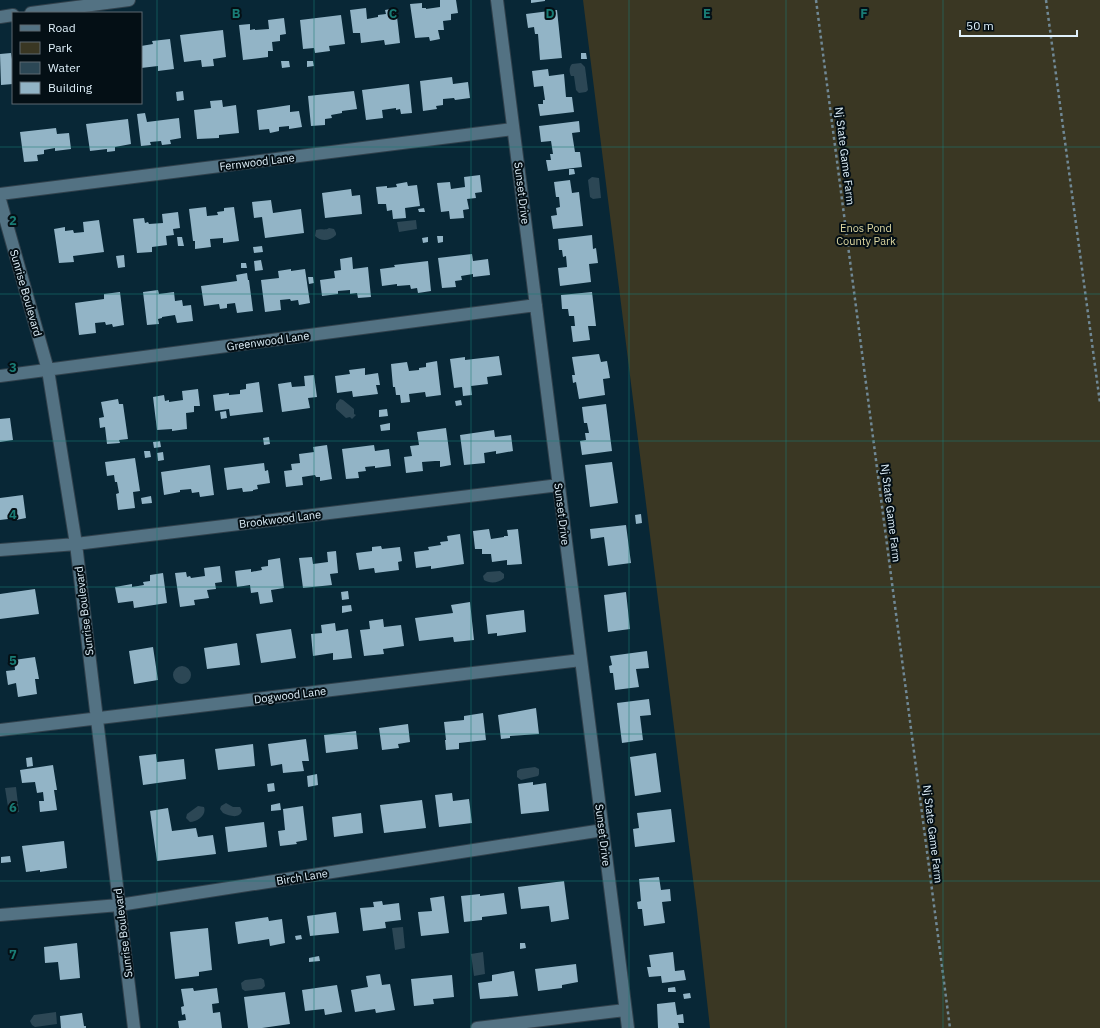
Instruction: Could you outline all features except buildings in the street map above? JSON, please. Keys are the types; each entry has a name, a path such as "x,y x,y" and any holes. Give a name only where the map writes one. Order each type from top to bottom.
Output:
{"street":[{"path":"39,12 129,0"},
{"name":"Sunset Drive","path":"497,0 628,1028"},
{"path":"0,17 12,15"},
{"name":"Fernwood Lane","path":"0,194 513,129"},
{"name":"Sunrise Boulevard","path":"0,200 48,370 76,544 134,1028"},
{"name":"Greenwood Lane","path":"0,376 536,305"},
{"name":"Brookwood Lane","path":"0,550 76,544 559,485"},
{"name":"Dogwood Lane","path":"0,730 581,660"},
{"name":"Birch Lane","path":"0,916 119,905 602,830"},
{"path":"477,1028 626,1010"}],"path":[{"name":"Nj State Game Farm","path":"816,0 950,1028"},
{"path":"1046,0 1100,403"}],"green space":[{"name":"Enos Pond County Park","path":"583,0 1100,0 1100,1028 710,1028 697,911"}],"water":[{"path":"581,63 585,67 588,90 586,92 579,93 576,90 574,76 571,76 570,67 572,64"},
{"path":"592,177 599,178 601,198 593,199 590,197 588,180"},
{"path":"416,220 417,229 399,232 397,222"},
{"path":"329,228 334,229 336,233 336,235 331,239 323,240 315,236 316,230"},
{"path":"340,399 354,409 354,414 356,415 352,419 350,417 346,418 336,409 336,404"},
{"path":"500,571 504,574 504,578 502,580 492,582 484,580 483,576 487,572"},
{"path":"182,666 186,667 190,671 190,679 186,683 182,684 178,683 174,679 173,675 174,671 178,667"},
{"path":"535,767 539,769 538,776 521,780 517,777 517,771 520,769"},
{"path":"16,787 19,812 9,813 5,788"},
{"path":"226,803 233,807 240,807 242,811 241,814 234,816 223,813 220,809 221,806"},
{"path":"198,806 204,807 205,810 203,815 193,822 190,822 186,818 187,814"},
{"path":"403,927 405,948 395,950 392,928"},
{"path":"483,952 485,974 474,976 471,954"},
{"path":"261,978 264,980 265,986 262,989 245,991 242,989 241,983 245,980"},
{"path":"56,1012 57,1024 35,1027 30,1021 34,1015"}]}
